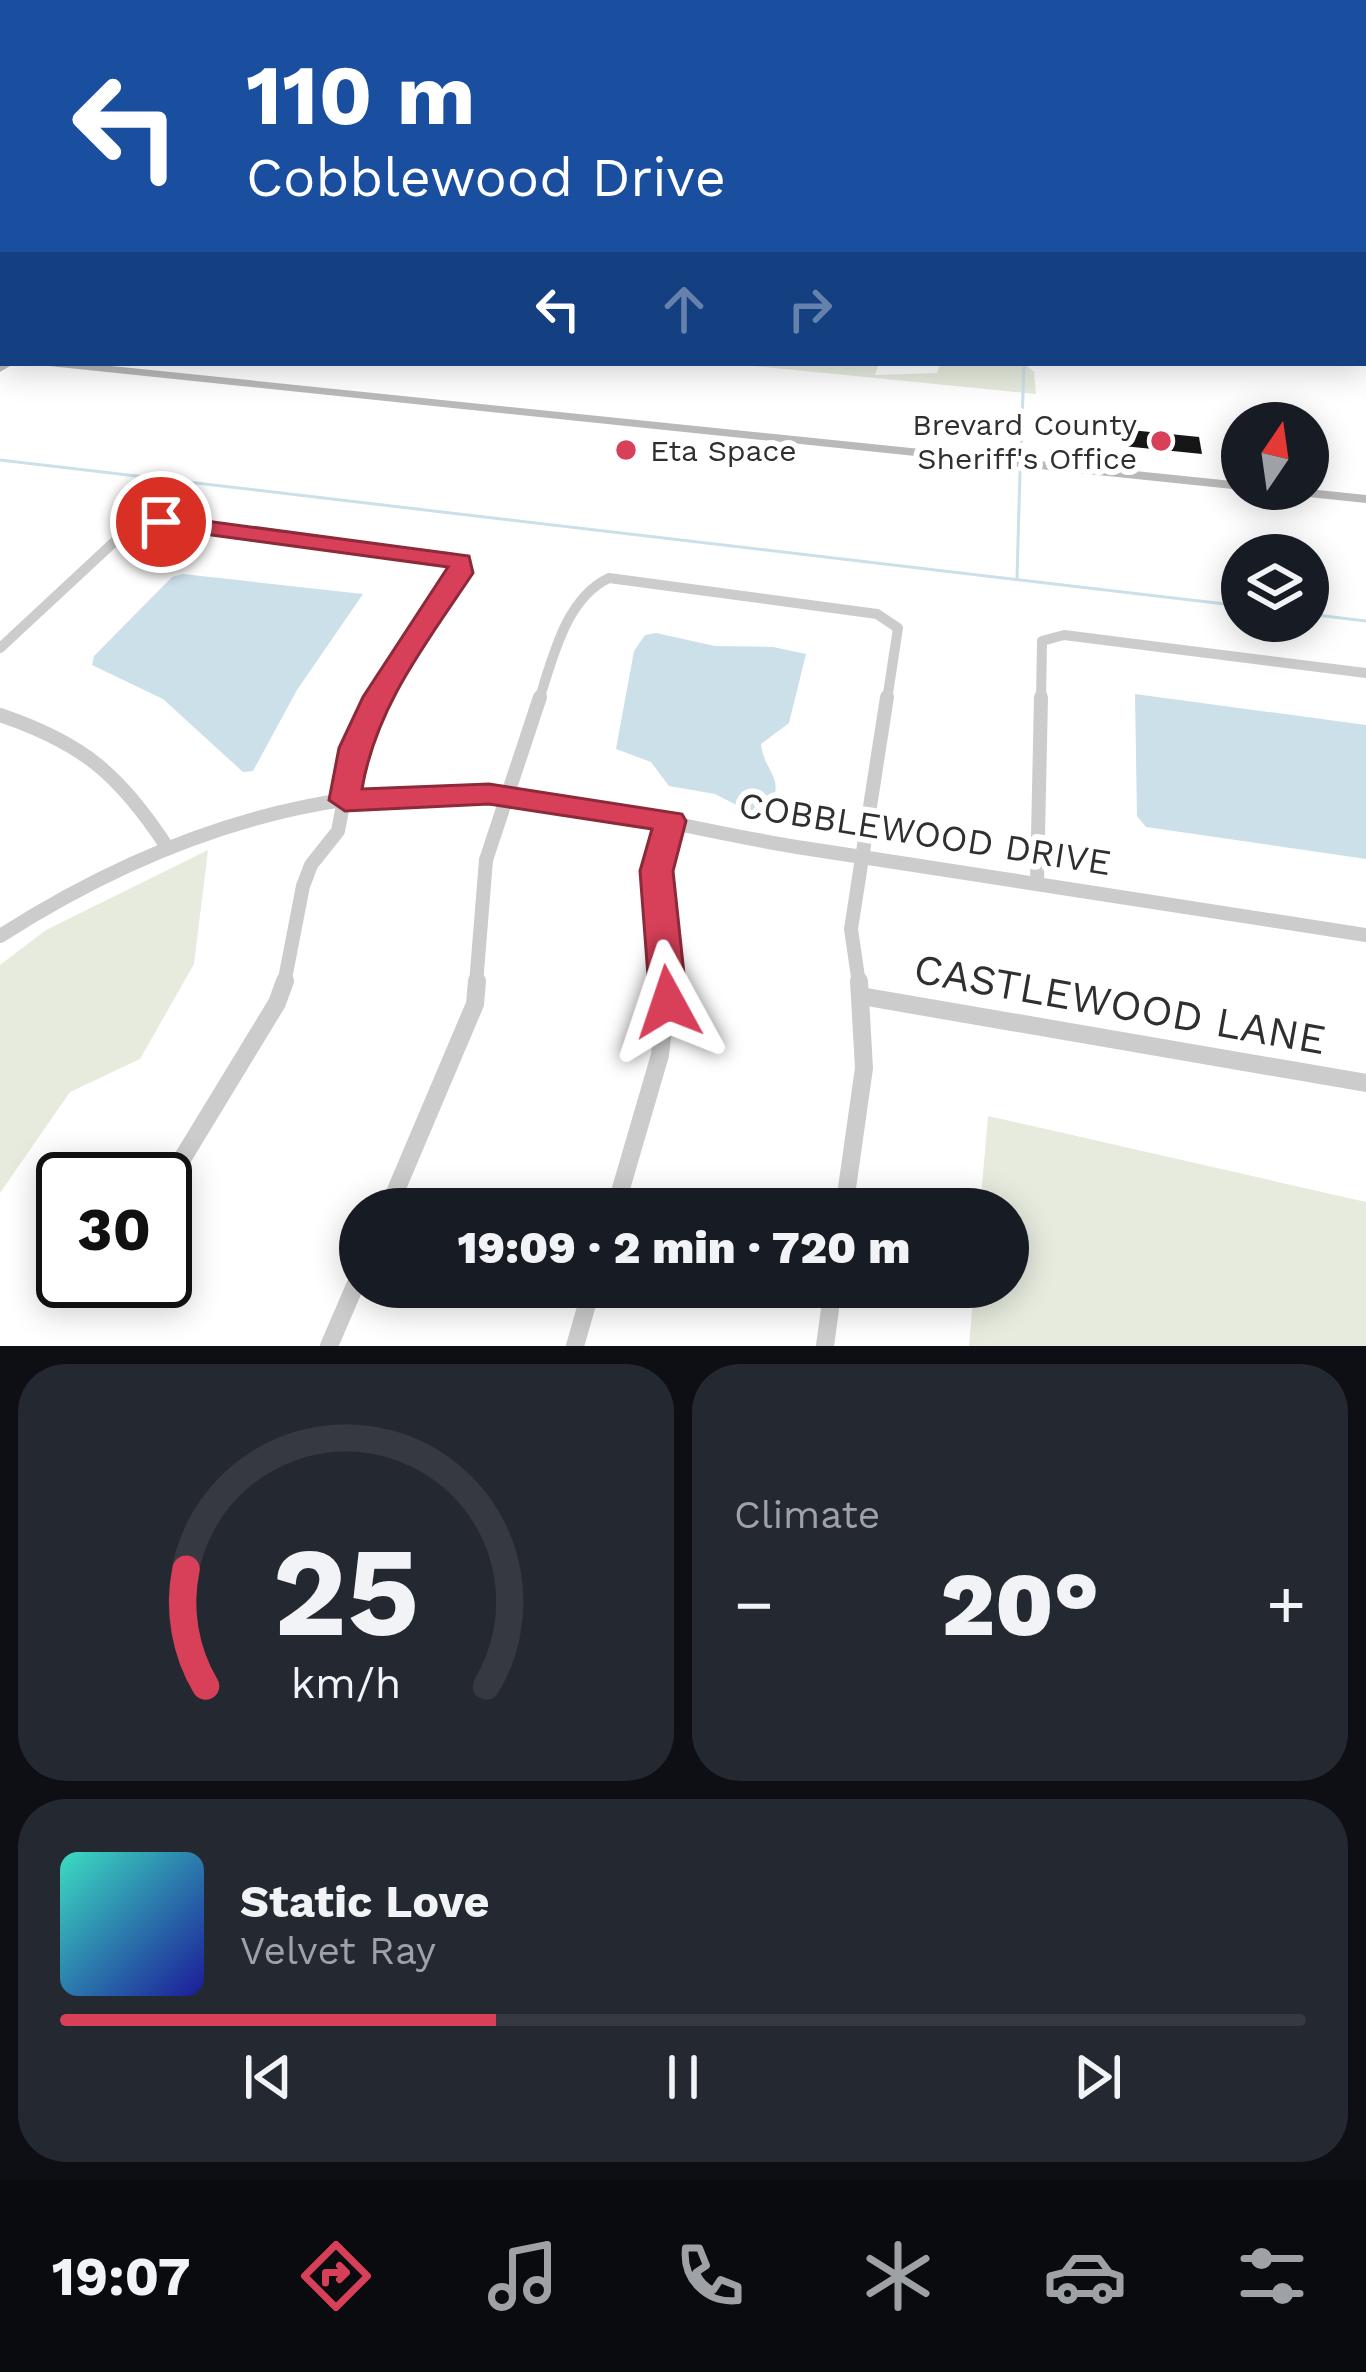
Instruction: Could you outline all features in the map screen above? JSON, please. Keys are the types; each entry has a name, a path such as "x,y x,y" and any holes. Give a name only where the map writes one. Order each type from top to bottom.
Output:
{"street":[{"path":"79,366 1221,484"},
{"path":"1329,496 1366,500"},
{"path":"0,648 127,530 142,522 460,561 461,573 377,697 354,748 338,831 310,865 303,886 289,971 277,1003 186,1152"},
{"path":"397,1188 475,1004 483,878 555,651 586,589 598,580 618,578 877,614 894,621 899,636 851,929 861,996 864,1068 847,1188"},
{"path":"1037,883 1042,641 1064,635 1366,673"},
{"path":"0,715 75,748 113,775 135,797 167,847"},
{"name":"COBBLEWOOD DRIVE","path":"2,932 167,847 284,811 345,800 441,793 507,796 670,821 861,857 1366,935"},
{"path":"621,1188 657,1061 668,1002 656,871 670,821"},
{"name":"CASTLEWOOD LANE","path":"861,996 1366,1083"},
{"path":"329,1346 345,1308"},
{"path":"575,1346 586,1308"},
{"path":"825,1346 830,1308"}],"shaded area":[{"path":"755,366 878,366 875,375 937,373 939,366 1027,366 1034,372 1036,394"},
{"path":"208,850 194,964 140,1059 70,1092 0,1193 0,965 46,930"},
{"path":"988,1116 1366,1202 1366,1346 969,1346 972,1308 1029,1308 1029,1188 982,1188"}],"water":[{"path":"183,574 363,594 297,690 253,771 243,772 163,699 92,665 94,656 172,577"},
{"path":"656,633 715,646 773,647 806,654 789,723 761,744 775,783 766,812 754,814 715,794 669,786 651,762 616,749 634,651 645,635"},
{"path":"1135,694 1366,725 1366,859 1146,827 1137,816"}],"building":[{"name":"Brevard County Sheriff's Office","path":"1121,429 1199,437 1202,454 1123,446"}],"waterway":[{"path":"1021,455 1024,366"},
{"path":"0,460 1221,604"},
{"path":"1017,578 1020,472"},
{"path":"1329,617 1366,621"}],"place":[{"name":"Brevard County Sheriff's Office","path":"1161,441"},
{"name":"Eta Space","path":"626,450"}],"route":[{"path":"161,522 460,561 461,573 377,697 354,748 345,800 489,794 670,821 656,871 668,1002"}]}
